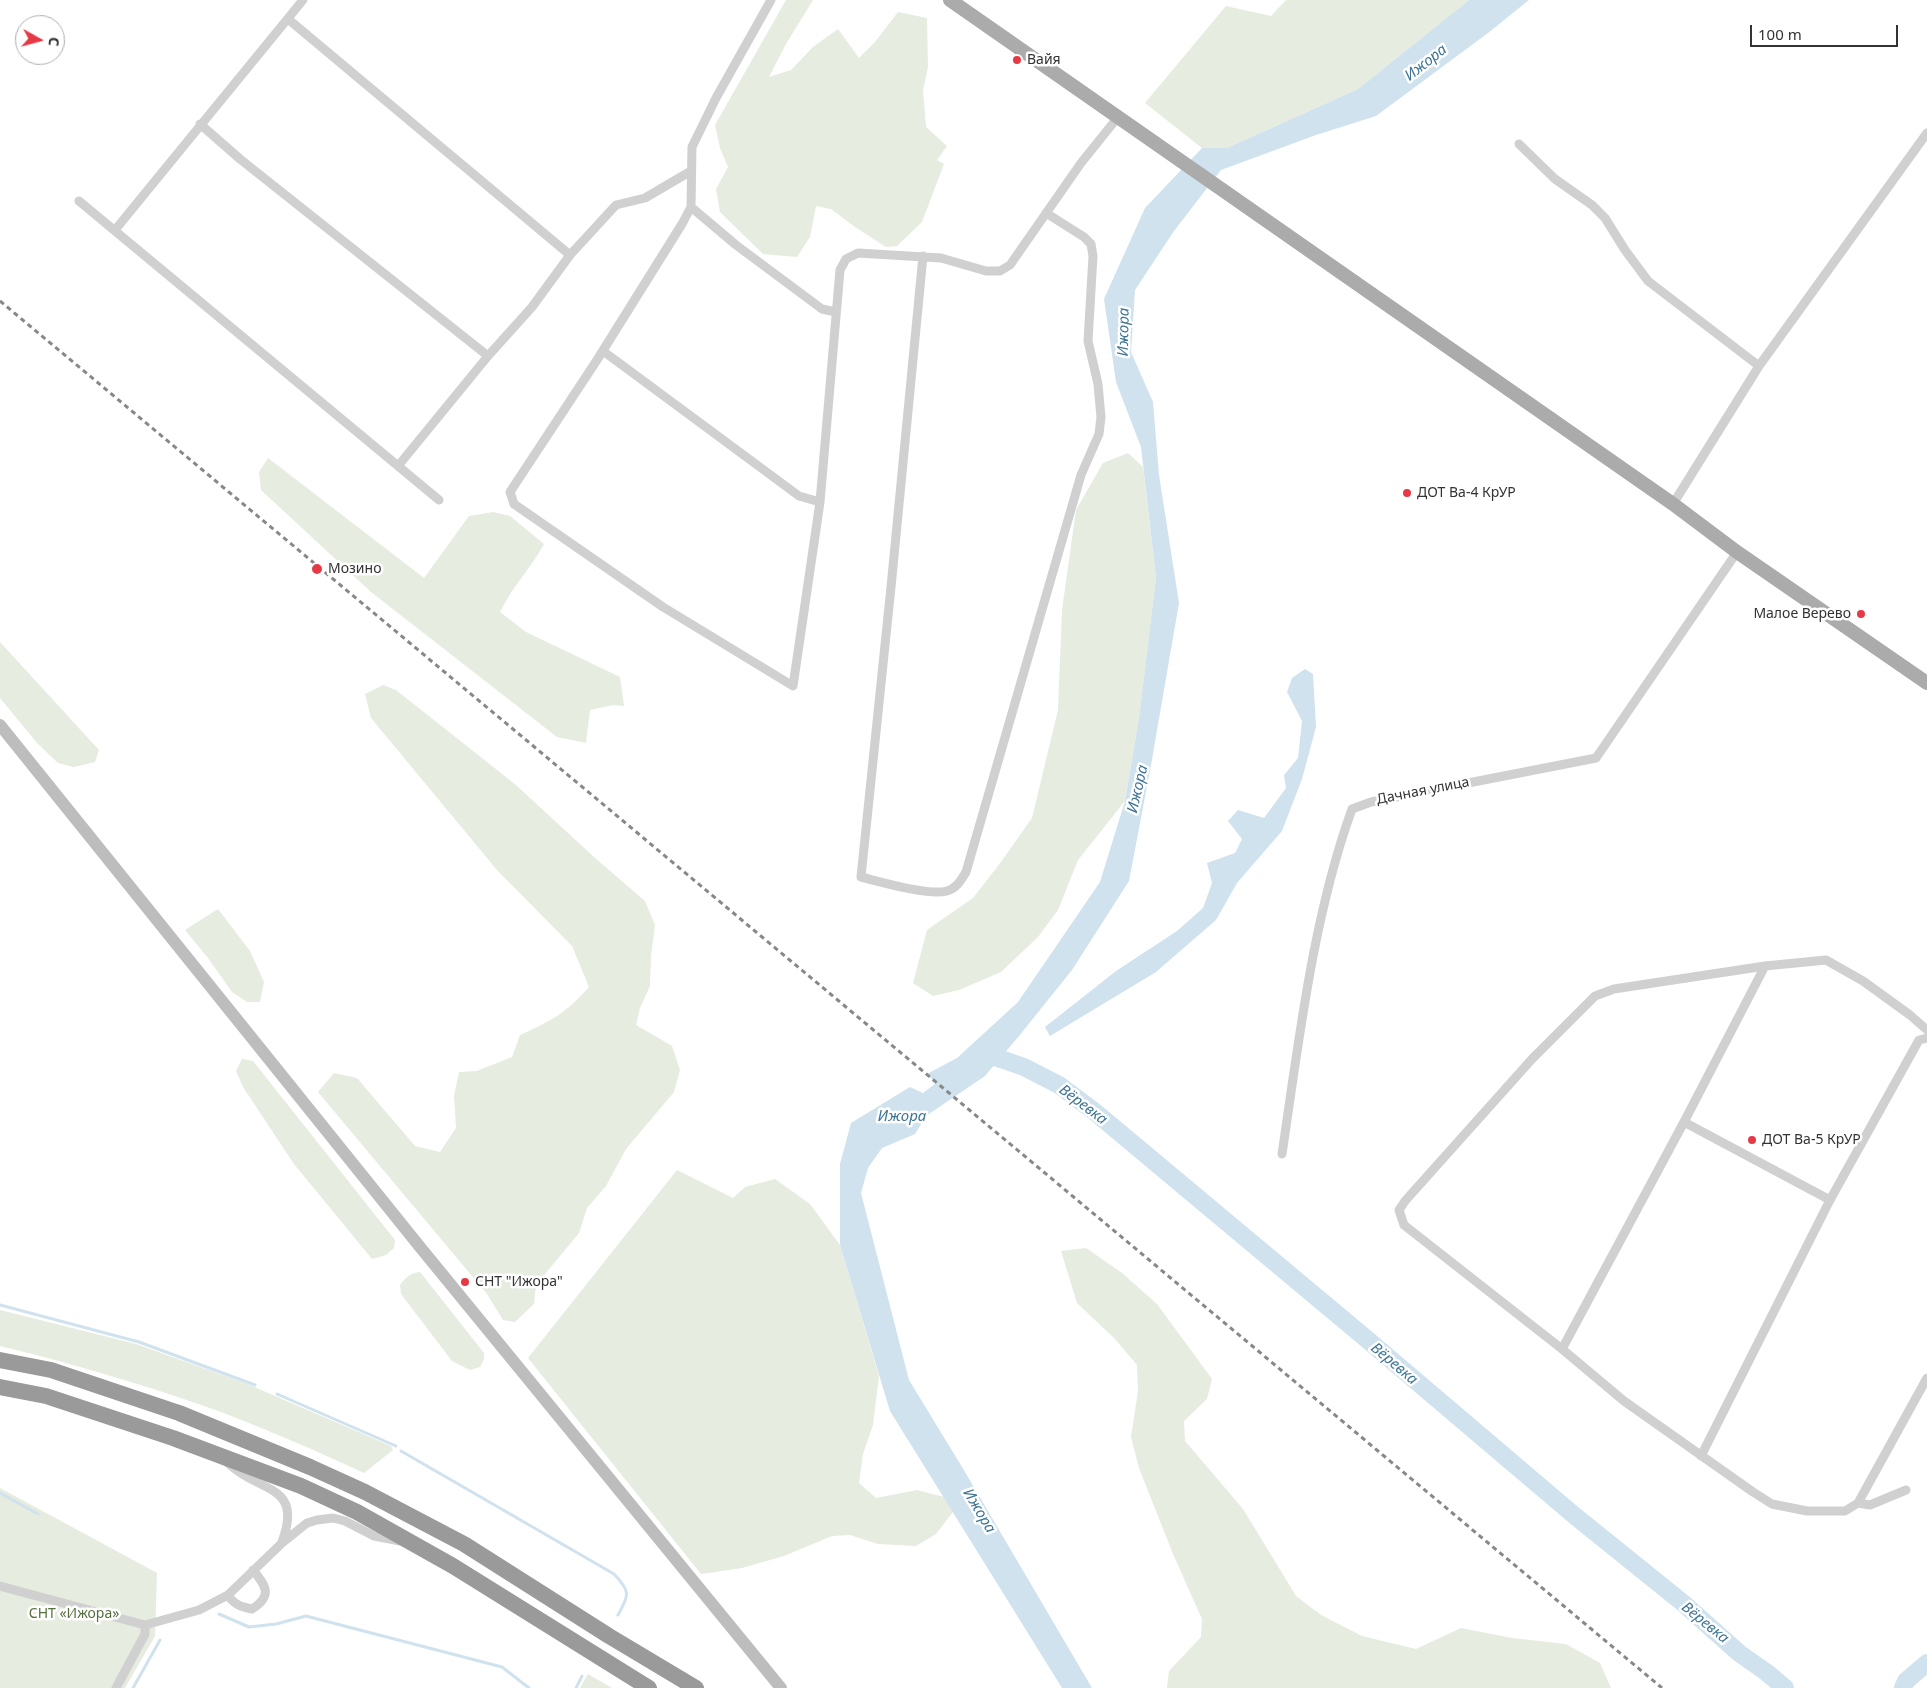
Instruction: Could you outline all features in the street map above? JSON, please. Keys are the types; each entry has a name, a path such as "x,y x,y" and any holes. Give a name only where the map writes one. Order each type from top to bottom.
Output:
{"highway":[{"path":"0,1360 51,1370 179,1413 310,1467 365,1492 464,1544 609,1636 696,1688"},
{"path":"0,1387 46,1396 221,1455 301,1486 357,1512 453,1566 648,1688"}],"main road":[{"path":"950,0 1927,683"}],"street":[{"path":"115,230 303,0"},
{"path":"771,0 716,98 692,148 691,207 682,224 510,492 514,504 663,607 794,686 820,502 840,270 846,259 858,253 923,256 941,258 986,271 1000,271 1010,265 1081,164 1118,117"},
{"path":"288,18 570,255"},
{"path":"200,124 240,159 488,356"},
{"path":"1673,504 1759,366 1927,133"},
{"path":"1519,144 1555,179 1592,205 1605,218 1625,250 1648,281 1759,366"},
{"path":"398,466 488,356 532,307 570,255 616,204 645,198 691,171"},
{"path":"79,201 439,500"},
{"path":"691,207 736,245 822,309 836,312"},
{"path":"923,256 861,877 934,893 948,891 959,884 966,872 1080,475 1099,434 1101,417 1098,384 1088,341 1093,256 1091,244 1084,236 1046,213"},
{"path":"602,351 799,496 820,502"},
{"name":"Дачная улица","path":"1282,1154 1303,1014 1330,878 1352,809 1371,802 1596,758 1737,552"},
{"path":"0,726 523,1374 781,1688"},
{"path":"1927,1030 1910,1015 1863,981 1826,960 1765,966 1614,990 1595,996 1532,1059 1404,1201 1400,1210 1404,1225 1562,1349 1624,1401 1772,1504 1807,1512 1845,1511 1858,1503 1927,1378"},
{"path":"1562,1349 1765,966"},
{"path":"1701,1456 1830,1200 1919,1040 1927,1038"},
{"path":"1684,1122 1830,1200"},
{"path":"221,1455 237,1471 264,1484 283,1499 288,1515 288,1523 282,1543"},
{"path":"1858,1503 1870,1505 1906,1490"},
{"path":"0,1586 145,1625 199,1610 228,1595 282,1543 307,1523 324,1518 345,1521 383,1538 412,1543"},
{"path":"228,1595 231,1601 244,1608 252,1609 262,1603 266,1593 265,1587 254,1570"},
{"path":"116,1688 146,1634 145,1625"}],"green space":[{"path":"786,0 813,0 786,44 769,77 791,70 813,47 838,29 859,58 875,42 898,12 927,18 928,67 923,90 926,127 947,146 937,160 944,164 922,222 897,246 886,247 831,209 816,206 810,237 797,257 763,254 720,212 716,189 728,167 720,148 715,125"},
{"path":"1286,0 1469,0 1358,89 1227,148 1202,148 1145,103 1226,6 1271,16"},
{"path":"1128,453 1143,467 1156,578 1139,718 1125,801 1078,860 1058,910 1038,937 1001,972 959,990 933,996 913,983 927,930 973,898 1032,818 1058,710 1062,610 1076,510 1103,463"},
{"path":"268,458 424,578 469,516 493,512 510,516 544,544 500,612 526,632 620,677 624,706 613,705 590,710 586,743 557,737 371,592 261,490 259,472"},
{"path":"0,642 99,750 95,762 74,767 58,763 37,743 0,698"},
{"path":"383,685 396,690 516,785 645,901 655,925 650,986 640,1008 636,1025 672,1046 680,1070 674,1092 626,1149 606,1186 587,1208 579,1233 536,1285 534,1304 515,1322 503,1320 487,1294 318,1092 334,1073 357,1078 415,1146 440,1152 456,1128 454,1096 459,1072 477,1071 512,1057 520,1035 557,1016 589,987 572,946 497,870 371,718 365,694"},
{"path":"218,909 250,951 264,982 260,1002 247,1002 232,992 185,930"},
{"path":"242,1059 253,1061 395,1240 394,1248 386,1255 372,1259 294,1164 243,1087 236,1071"},
{"path":"677,1170 733,1198 745,1187 775,1179 810,1204 840,1245 879,1376 873,1425 863,1454 859,1483 876,1498 917,1490 944,1497 953,1512 936,1534 916,1546 878,1544 850,1535 832,1536 784,1556 742,1568 701,1574 528,1358"},
{"path":"1086,1248 1122,1273 1157,1304 1212,1379 1207,1399 1184,1421 1185,1441 1243,1509 1296,1596 1321,1615 1362,1636 1416,1649 1461,1628 1512,1638 1566,1644 1600,1663 1611,1688 1167,1688 1169,1671 1201,1637 1202,1619 1173,1554 1139,1468 1131,1437 1138,1391 1137,1365 1115,1339 1077,1303 1061,1251"},
{"path":"420,1272 484,1353 484,1359 480,1367 470,1370 452,1361 401,1294 400,1285 404,1280 411,1274"},
{"path":"0,1310 136,1344 245,1383 391,1446 393,1450 364,1473 286,1438 207,1407 104,1374 0,1346"},
{"name":"СНТ «Ижора»","path":"0,1488 157,1573 155,1636 125,1688 0,1688"},
{"path":"588,1674 612,1688 580,1688"}],"water":[{"name":"Ижора","path":"1469,0 1529,0 1488,33 1376,116 1316,135 1221,170 1174,231 1135,290 1131,352 1153,402 1159,475 1179,603 1129,881 1072,970 985,1076 926,1116 915,1134 882,1148 868,1168 861,1193 909,1380 1092,1688 1062,1688 890,1411 840,1245 840,1164 851,1123 910,1087 923,1093 936,1083 927,1074 957,1058 1018,1002 1100,882 1125,801 1139,718 1156,578 1141,447 1116,382 1104,299 1145,208 1202,148 1227,148 1358,89"},
{"path":"1305,669 1313,674 1316,727 1302,779 1282,831 1237,883 1216,920 1156,972 1050,1036 1045,1027 1116,971 1177,931 1203,908 1212,883 1207,863 1235,853 1242,839 1228,821 1238,810 1264,818 1286,788 1284,775 1298,758 1302,721 1287,692 1292,678"}],"waterway":[{"name":"Вёревка","path":"992,1056 1024,1067 1059,1085 1095,1112 1575,1516 1683,1603 1739,1653 1785,1688"},
{"path":"0,1305 139,1342 255,1385"},
{"path":"277,1394 396,1446"},
{"path":"401,1451 614,1574 626,1589 626,1598 618,1615"},
{"path":"0,1493 38,1514"},
{"path":"219,1614 249,1627 276,1624 306,1616 502,1667 529,1688"},
{"path":"133,1688 160,1640"},
{"name":"Вёревка","path":"1903,1688 1906,1681 1927,1663"},
{"path":"576,1688 582,1676"}],"railway":[{"path":"0,301 1662,1688"}],"place":[{"name":"Вайя","path":"1017,60"},
{"name":"ДОТ Ва-4 КрУР","path":"1407,493"},
{"name":"Мозино","path":"317,569"},
{"name":"Малое Верево","path":"1861,614"},
{"name":"ДОТ Ва-5 КрУР","path":"1752,1140"},
{"name":"СНТ \"Ижора\"","path":"465,1282"}]}
